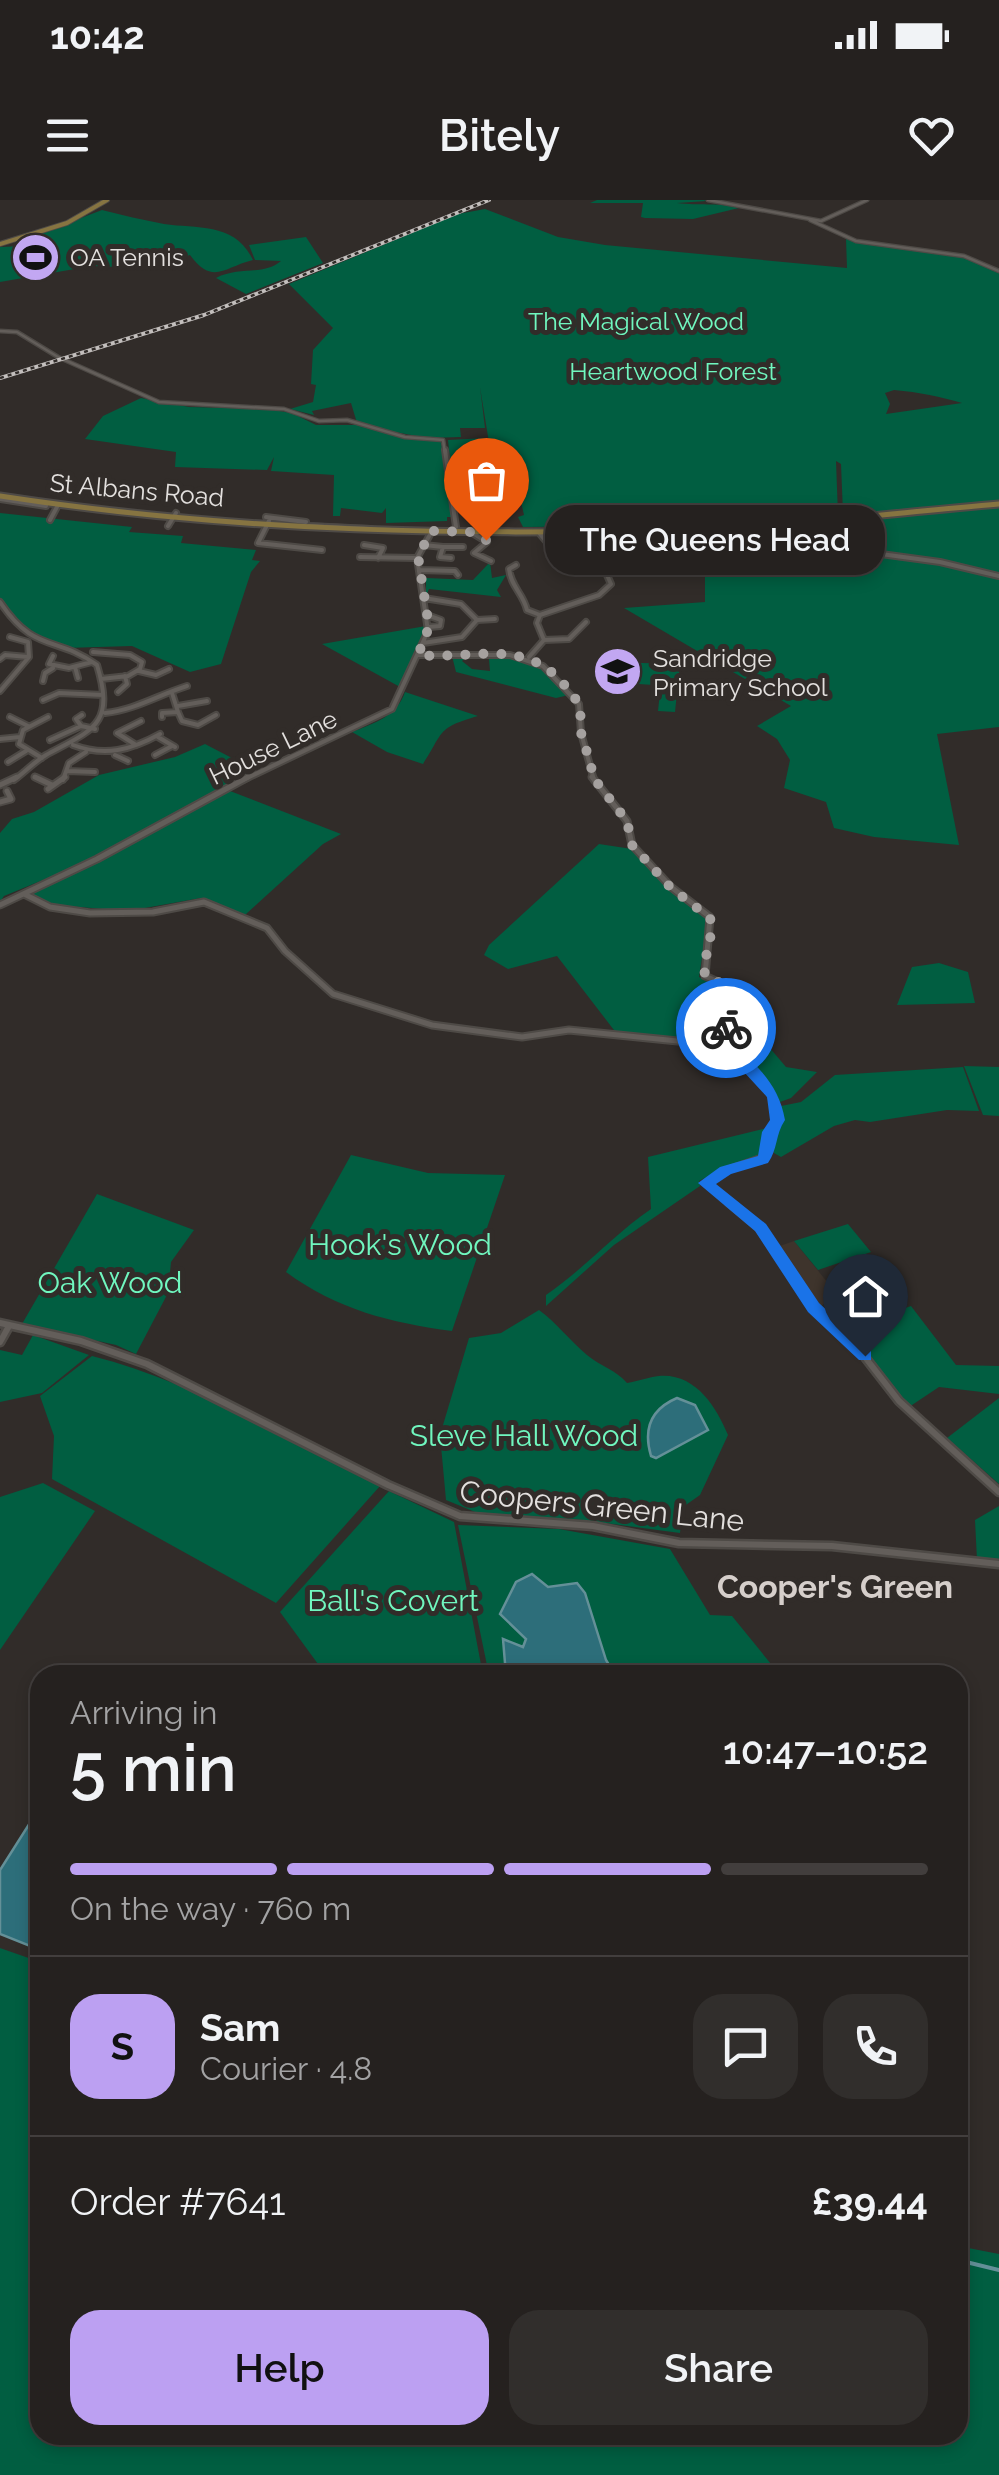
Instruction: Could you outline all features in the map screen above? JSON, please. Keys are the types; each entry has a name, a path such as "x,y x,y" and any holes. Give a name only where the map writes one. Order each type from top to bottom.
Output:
{"main road":[{"path":"0,244 67,223 106,200"},
{"name":"St Albans Road","path":"0,497 308,524 455,529 486,536 595,529"},
{"path":"595,529 696,528 927,513 999,504"}],"street":[{"path":"708,200 810,220 852,240 964,256 999,272"},
{"path":"810,220 828,219 867,200"},
{"path":"828,219 832,228"},
{"path":"0,331 16,332 58,357 160,402 284,409 319,421 346,420 395,435 444,440 455,529"},
{"path":"0,497 46,506"},
{"path":"50,520 58,505"},
{"path":"168,526 176,513"},
{"path":"254,550 269,520"},
{"path":"696,528 940,562 999,576"},
{"path":"516,565 508,569 511,584 524,596 526,610 540,615 599,595 609,588 610,578 598,555 595,529"},
{"path":"360,557 418,558 432,531"},
{"path":"513,532 540,534"},
{"path":"486,536 487,542 474,552 491,561"},
{"path":"258,543 322,550"},
{"path":"364,545 383,548 378,558"},
{"path":"424,545 462,547"},
{"path":"442,547 440,557 451,558"},
{"name":"House Lane","path":"0,904 97,859 284,757 386,714 399,700 429,627 418,558"},
{"path":"420,570 455,571 458,575"},
{"path":"424,598 461,604 477,620 495,619"},
{"path":"0,602 22,633 42,645 93,661"},
{"path":"427,615 441,620 440,626 429,627"},
{"path":"540,615 537,623 544,640"},
{"path":"424,643 460,638 473,630 477,620"},
{"path":"529,657 544,640 571,638 586,622"},
{"path":"2,638 22,633"},
{"path":"0,691 24,669 28,657 30,644 10,636"},
{"path":"93,652 140,660 138,670"},
{"path":"0,659 5,654 28,657"},
{"path":"114,663 118,654"},
{"path":"418,655 529,657 546,666 573,694 584,744 593,762 592,776 627,821 632,845 671,888 710,918 712,937 703,970 705,976 723,984 727,1046"},
{"path":"52,656 48,661 54,668"},
{"path":"43,681 45,672 54,668 93,661"},
{"path":"0,785 96,729 106,712 93,661"},
{"path":"75,667 78,678"},
{"path":"100,679 138,670 156,675 169,670"},
{"path":"118,692 127,684 125,676"},
{"path":"106,712 133,710 152,697 172,694 186,684 196,687"},
{"path":"82,686 83,699"},
{"path":"38,693 45,698 63,693 83,699 103,696"},
{"path":"172,694 182,721 198,724 216,716"},
{"path":"162,717 163,713 207,701"},
{"path":"81,726 76,719 82,714"},
{"path":"10,717 29,726"},
{"path":"42,758 20,747 20,737 29,726 48,717"},
{"path":"136,745 117,732 141,722"},
{"path":"198,724 204,732"},
{"path":"50,740 81,726 96,729"},
{"path":"115,754 158,735 174,746 155,755"},
{"path":"0,739 20,737"},
{"path":"72,744 88,752 115,754 128,761"},
{"path":"8,762 27,751"},
{"path":"36,776 51,787 65,778 69,763 88,752"},
{"path":"67,771 95,772"},
{"path":"0,802 11,799 8,791"},
{"path":"24,894 56,908 90,912 153,912 204,902 267,928 333,994 420,1022 522,1037 576,1030 624,1039 727,1046 767,1085 774,1096 778,1120 769,1132 768,1152 763,1160 725,1170 706,1183 760,1228 814,1308 854,1343 899,1401 999,1492"},
{"name":"Coopers Green Lane","path":"0,1323 65,1337 147,1364 388,1485 460,1516 593,1526 679,1543 832,1546 999,1564"},
{"path":"0,1342 10,1326"}],"shaded area":[{"path":"794,1241 836,1293 818,1309 792,1276 777,1247"}],"green space":[{"path":"704,200 707,201 677,203 739,208 693,219 645,218 641,217 643,203 590,203"},
{"name":"Heartwood Forest","path":"485,209 558,237 605,245 847,268 846,239 960,256 999,272 999,501 847,515 843,513 841,464 836,461 838,515 673,524 671,517 631,516 632,526 523,527 518,517 524,515 516,480 495,480 480,387 485,428 460,428 461,437 427,438 374,428 404,437 441,441 453,517 447,517 447,521 386,523 386,508 382,513 341,508 340,516 333,516 334,475 271,471 274,457 267,470 175,467 176,452 85,439 103,416 141,398 189,407 292,413 316,425 363,425 357,423 351,403 312,411 314,415 290,409 313,402 313,350 333,328 289,284 458,214","holes":["894,390 930,395 962,403 886,414 890,404 885,393"]},
{"path":"102,210 226,233 253,260 212,272 190,255 142,268 92,266 0,282 0,247 24,246 21,241"},
{"path":"306,237 323,263 246,294 216,278 274,266 281,261 255,260 249,245"},
{"path":"486,438 495,507 455,507 448,440"},
{"path":"999,506 999,574 941,560 718,529"},
{"path":"0,513 132,527 129,532 183,536 181,543 256,550 252,560 260,561 251,572 221,664 190,672 132,646 65,648 27,634 0,598"},
{"path":"705,531 943,563 999,577 999,727 937,734 959,845 874,837 834,828 826,802 784,788 790,760 777,739 757,726 791,706 624,608 705,602"},
{"path":"490,562 492,578 506,575 497,590 501,597 429,589 426,596 426,578 473,580"},
{"path":"426,626 400,687 322,644"},
{"path":"494,655 536,666 569,695 556,698 456,672 452,656 467,656 462,661 472,669 490,671 489,659"},
{"name":"Sandridge Primary School","path":"605,662 680,664 675,712 658,711 660,692 668,692 668,686 624,683 622,689 599,685 598,672 608,670"},
{"path":"405,692 478,716 448,728 423,764 387,752 352,732 391,713"},
{"path":"205,744 255,770 77,866 4,896 0,902 0,833 12,819 34,812 99,775 175,757"},
{"path":"230,791 341,834 323,844 246,914 239,916 201,898 128,911 55,905 31,894"},
{"path":"599,844 632,849 681,899 708,920 699,977 719,987 722,1034 718,1040 617,1034 557,956 508,969 484,955 489,945"},
{"path":"939,963 968,972 975,1003 897,1005 912,967"},
{"path":"731,1002 786,1067 817,1072 791,1098 780,1102 770,1084 731,1045"},
{"path":"964,1066 999,1067 999,1116 983,1115"},
{"path":"963,1067 979,1111 947,1110 870,1122 855,1120 834,1126 781,1157 774,1153 774,1132 782,1120 781,1106 801,1102 835,1075"},
{"path":"767,1128 764,1155 699,1181 700,1186 614,1245 546,1306 546,1295 651,1209 648,1157"},
{"name":"Hook's Wood","path":"351,1155 428,1173 505,1175 452,1331 407,1324 344,1305 286,1272"},
{"name":"Oak Wood","path":"97,1194 194,1230 171,1262 168,1293 136,1354 116,1345 22,1324"},
{"path":"848,1224 871,1252 818,1270 794,1241"},
{"path":"911,1306 956,1365 999,1366 999,1394 939,1387 909,1407 902,1401 867,1352 843,1330"},
{"name":"Sleve Hall Wood","path":"539,1310 587,1355 627,1383 672,1376 693,1386 717,1413 728,1435 700,1495 683,1507 680,1533 575,1519 480,1514 446,1500 440,1435 469,1338 501,1333"},
{"path":"33,1335 89,1355 42,1393 0,1402 0,1350 22,1355"},
{"path":"92,1356 203,1396 380,1486 276,1603 52,1479 54,1436 40,1396"},
{"path":"999,1398 999,1484 947,1438"},
{"path":"43,1483 95,1511 0,1650 0,1497"},
{"name":"Ball's Covert","path":"389,1491 454,1522 481,1665 319,1665 280,1612"},
{"path":"999,1506 999,1561 977,1560 975,1520"},
{"path":"458,1525 559,1529 670,1549 710,1615 732,1616 772,1665 487,1665"},
{"path":"0,1948 30,1958 30,2445 968,2445 968,2248 999,2254 999,2475 0,2475"}],"water":[{"path":"677,1398 695,1405 708,1430 656,1458 651,1456 649,1446 651,1421 661,1408"},
{"path":"532,1574 548,1587 577,1583 585,1593 609,1665 505,1665 503,1639 523,1647 526,1639 500,1614 516,1582"},
{"path":"30,1823 30,1946 0,1934 0,1870"}],"waterway":[{"path":"968,2262 999,2270"}],"railway":[{"path":"0,378 204,315 489,200"}],"way so far":[{"path":"486,540 471,532 430,534 418,556 429,627 418,655 529,657 546,666 570,691 579,708 581,733 593,762 592,776 627,821 632,845 671,888 710,918 712,937 703,970 705,976 723,984 726,1028"}],"place":[{"name":"OA Tennis","path":"35,257"},
{"name":"The Queens Head","path":"486,540"},
{"name":"Sandridge Primary School","path":"618,672"}],"district":[{"name":"Cooper's Green","path":"835,1586"}],"route":[{"path":"726,1028 727,1046 774,1096 778,1120 769,1132 768,1152 763,1160 725,1170 706,1183 760,1228 814,1308 865,1356"}],"park label":[{"name":"The Magical Wood","path":"636,321"}]}
